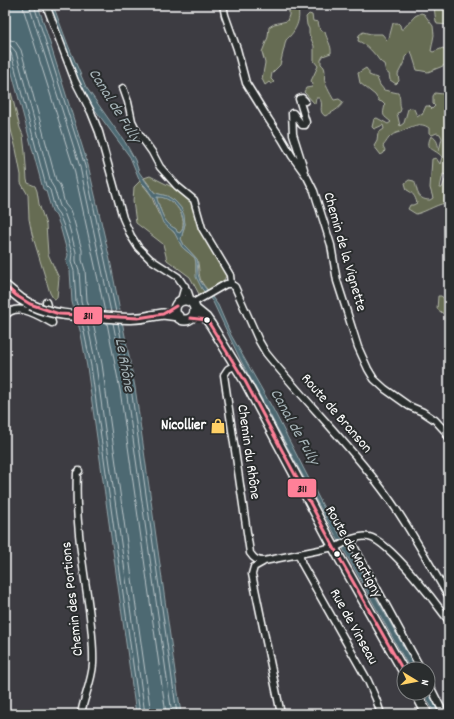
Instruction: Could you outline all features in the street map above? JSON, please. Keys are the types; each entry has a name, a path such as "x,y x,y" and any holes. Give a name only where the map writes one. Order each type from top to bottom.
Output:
{"main road":[{"path":"5,286 31,305 59,314 128,318 163,314 189,303"},
{"path":"189,303 175,311 178,316 183,320 190,318 207,320"},
{"path":"189,303 194,315 190,318"},
{"name":"Route de Martigny","path":"189,303 207,320 236,365 398,661"},
{"path":"163,314 178,316"},
{"path":"420,701 426,714"}],"street":[{"path":"46,5 75,81 91,112 99,132 122,212 131,236 143,253 155,263 174,273 181,280 185,286 189,303"},
{"name":"Chemin de la Vignette","path":"223,5 246,83 307,177 314,191 331,245 337,281 358,347 368,369 374,379 385,389 409,406 423,412 435,420 446,431 449,438"},
{"name":"Route de Branson","path":"123,88 135,129 160,167 177,186 195,202 200,225 230,275 232,281 231,284 238,292 259,341 266,353 328,423 383,489 423,551 449,597"},
{"path":"306,101 302,98 299,99 306,122 305,125 302,125 293,112 292,113 293,134 307,177"},
{"path":"189,303 226,284 231,284"},
{"path":"185,286 189,303"},
{"path":"5,316 11,310 19,309 52,323 46,302"},
{"name":"Chemin du Rhône","path":"236,365 228,369 224,375 249,549 255,559 264,561"},
{"name":"Chemin des Portions","path":"79,471 77,473 76,495 78,524 91,623 93,656 93,669 81,714"},
{"path":"282,714 252,574 255,566 264,561 336,547 358,537 371,537 381,544 414,576 433,598 449,621"},
{"path":"349,541 416,661"},
{"name":"Rue de Vinseau","path":"299,554 302,564 368,681 381,714"},
{"path":"436,698 444,714"}],"green space":[{"path":"289,5 297,5 299,15 297,24 293,33 286,40 280,65 272,73 271,79 274,82 271,84 269,82 265,85 262,79 265,63 262,52 268,37 269,27 274,24 287,21 289,15"},
{"path":"433,5 449,5 449,25 437,24"},
{"path":"421,13 424,14 433,26 434,35 431,51 433,52 443,48 446,50 446,57 449,55 449,176 443,174 440,188 442,188 445,180 449,180 449,203 441,204 416,214 408,209 410,205 417,203 414,195 407,190 405,183 409,180 414,181 419,196 430,200 433,198 430,188 432,159 436,158 440,164 442,157 431,149 429,141 431,136 435,139 439,151 442,138 440,134 437,133 432,135 429,133 429,128 426,126 416,125 390,137 383,146 385,150 381,155 374,146 377,141 378,133 384,129 383,125 374,129 372,127 374,119 377,118 388,124 391,122 384,115 385,105 360,83 358,73 366,68 369,75 377,78 384,90 398,93 401,109 400,112 397,113 400,126 404,123 408,109 414,109 417,116 420,114 422,115 426,106 429,106 432,109 435,106 433,104 433,96 435,93 443,94 446,91 448,64 428,72 417,70 411,51 405,57 398,74 399,81 396,84 390,80 384,64 364,44 358,41 359,35 363,32 382,34 387,40 389,38 393,23 398,23 401,29 403,29 415,16"},
{"path":"309,14 312,15 313,21 318,22 320,30 325,32 331,48 331,53 323,56 321,60 321,64 325,70 325,83 334,100 339,99 343,102 338,109 325,116 321,110 321,100 316,98 315,104 304,92 306,88 312,87 313,84 311,81 318,66 314,61 314,46 307,25 306,17"},
{"path":"5,77 11,92 23,135 27,180 28,183 35,186 37,191 39,204 46,225 48,254 59,278 57,298 55,299 50,293 32,234 29,219 28,195 21,183 16,149 5,107"},
{"path":"150,176 184,193 192,202 196,220 227,274 224,280 208,290 200,279 197,259 184,245 181,239 185,224 181,208 175,201 167,196 155,193 144,178"},
{"path":"140,181 151,195 158,213 176,235 182,247 195,258 196,272 204,292 199,294 190,277 167,260 163,244 136,223 133,201 134,187"},
{"path":"157,197 169,200 179,209 183,221 183,227 180,233 177,232 176,229 165,220"},
{"path":"446,295 449,295 449,318 437,309 438,296 445,299"}],"water":[{"name":"Le Rhône","path":"5,5 38,5 88,165 110,260 135,387 181,714 136,714 87,367 81,334 72,302 70,271 66,262 68,255 60,226 52,211 46,191 43,189 5,47"},
{"name":"Canal de Fully","path":"49,5 53,5 86,87 125,142 135,160 139,172 155,193 167,196 175,201 181,208 184,215 185,224 181,239 184,245 197,259 200,281 218,305 231,335 273,409 326,512 350,551 412,661 406,661 317,502 240,359 213,302 202,289 196,277 195,258 182,247 174,232 163,223 154,199 140,181 130,157 82,92","holes":["157,197 169,200 175,204 182,215 183,227 180,233 177,232 176,229 165,220"]},
{"path":"428,701 433,701 439,714 435,714"}],"pier":[{"path":"72,308 122,311 124,322 75,320"}],"transit line":[{"name":"311","path":"5,286 30,304 59,314 138,318 163,314 176,306"},
{"name":"311","path":"190,318 207,320 245,381 339,557 398,661"}],"place":[{"name":"Nicollier","path":"218,426"}]}
